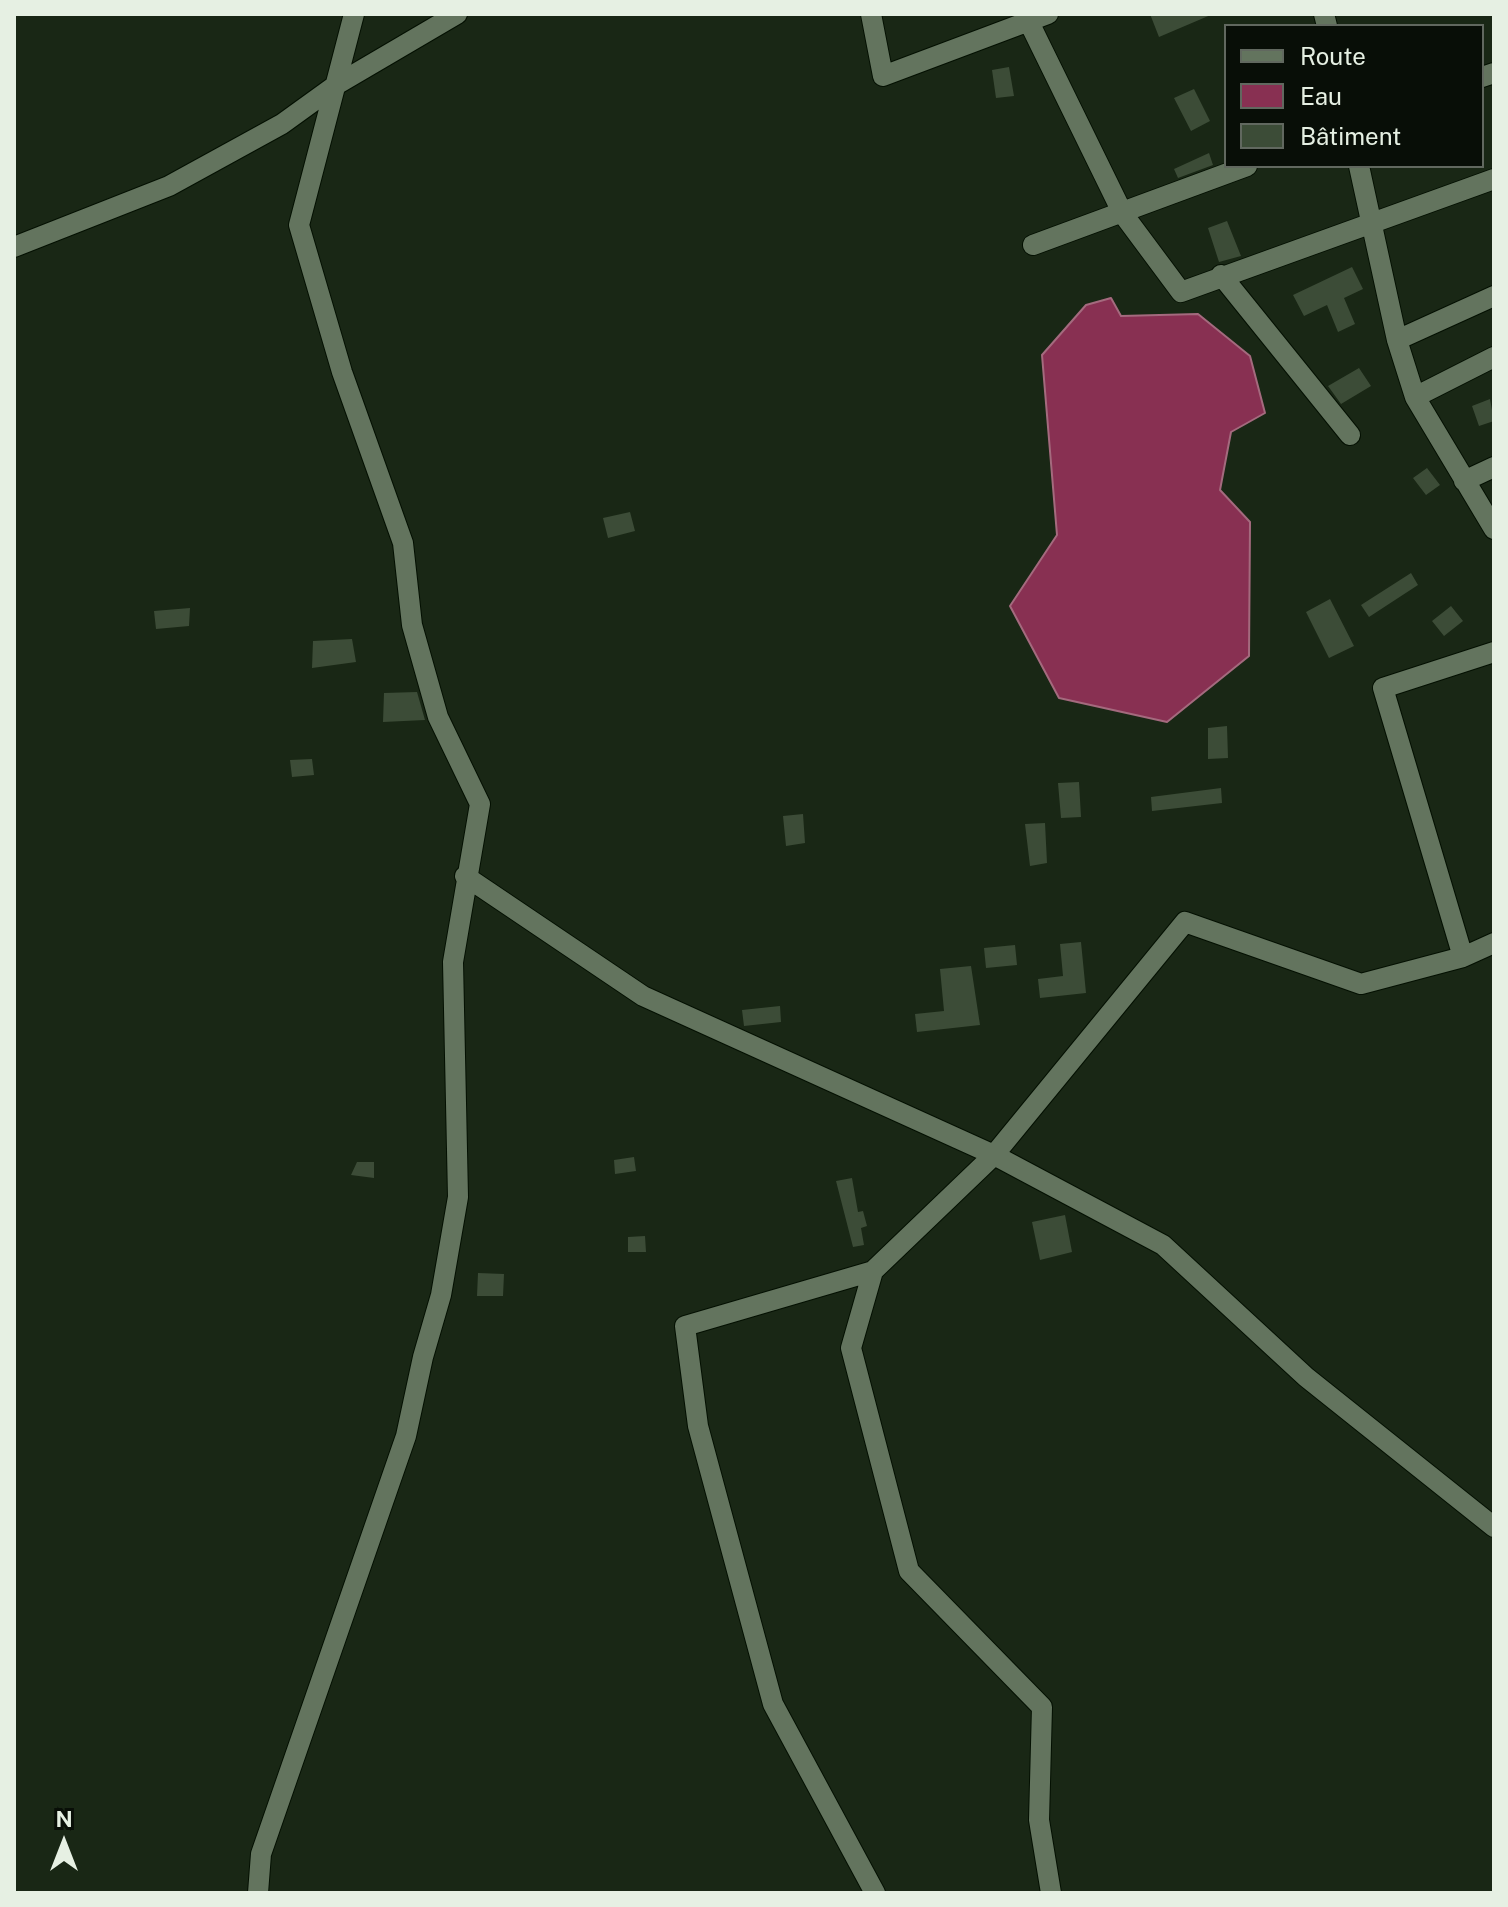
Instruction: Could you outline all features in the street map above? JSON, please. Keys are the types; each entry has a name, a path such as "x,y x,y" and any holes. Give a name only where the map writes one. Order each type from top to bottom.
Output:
{"street":[{"path":"258,1893 261,1854 406,1436 441,1295 458,1197 453,962 465,876 480,804 438,717 412,625 403,543 342,372 299,225 354,14"},
{"path":"14,247 169,186 282,124 336,85 457,14"},
{"path":"871,14 883,76 1027,18 1048,14"},
{"path":"1027,18 1123,214 1181,292 1221,275 1494,179"},
{"path":"1033,245 1242,168"},
{"path":"1359,168 1397,340 1415,397 1494,529"},
{"path":"1221,275 1350,435"},
{"path":"1397,340 1494,296"},
{"path":"1415,397 1494,357"},
{"path":"1464,481 1494,467"},
{"path":"1463,957 1383,688 1494,652"},
{"path":"465,876 643,996 994,1155 1163,1245 1306,1377 1494,1527"},
{"path":"875,1893 773,1704 698,1426 685,1326 873,1271 994,1155 1185,922 1361,984 1463,957 1494,943"},
{"path":"873,1271 851,1348 909,1571 1042,1707 1039,1820 1051,1893"}],"water":[{"path":"1111,298 1121,316 1198,314 1250,356 1265,413 1231,432 1220,490 1250,522 1249,656 1167,722 1059,698 1010,606 1057,535 1042,355 1086,305"}],"building":[{"path":"1150,14 1213,14 1159,37"},
{"path":"1009,67 1014,96 996,98 992,70"},
{"path":"1194,89 1210,121 1191,131 1174,98"},
{"path":"1209,153 1213,165 1178,178 1174,169"},
{"path":"1227,221 1241,256 1219,262 1208,228"},
{"path":"1352,267 1363,289 1344,298 1355,324 1338,332 1327,305 1304,316 1293,295"},
{"path":"1359,368 1371,386 1341,404 1328,386"},
{"path":"1490,399 1494,421 1479,426 1472,406"},
{"path":"1427,468 1440,485 1426,495 1413,478"},
{"path":"630,512 635,531 608,538 603,518"},
{"path":"1411,573 1418,585 1369,617 1361,605"},
{"path":"1330,599 1354,646 1329,658 1306,612"},
{"path":"1451,606 1463,621 1444,636 1432,621"},
{"path":"190,608 189,626 156,629 154,611"},
{"path":"352,639 356,662 312,668 313,641"},
{"path":"417,692 425,720 383,722 384,693"},
{"path":"1227,726 1228,758 1208,759 1208,728"},
{"path":"312,759 314,775 292,777 290,760"},
{"path":"1079,782 1081,817 1061,818 1058,783"},
{"path":"1221,788 1222,803 1152,811 1151,797"},
{"path":"803,814 805,843 786,846 783,816"},
{"path":"1045,823 1047,863 1030,866 1025,824"},
{"path":"1081,942 1086,993 1040,998 1038,979 1063,976 1060,944"},
{"path":"1015,945 1017,965 986,968 984,948"},
{"path":"971,966 980,1025 917,1032 915,1014 944,1011 940,969"},
{"path":"780,1006 781,1022 744,1026 742,1010"},
{"path":"634,1157 636,1171 615,1174 614,1160"},
{"path":"357,1162 374,1162 374,1178 351,1175"},
{"path":"852,1178 858,1212 863,1211 867,1226 861,1228 864,1245 853,1247 836,1181"},
{"path":"1065,1215 1072,1252 1040,1260 1032,1222"},
{"path":"645,1236 646,1252 628,1252 628,1237"},
{"path":"478,1273 504,1274 503,1296 477,1296"}]}
